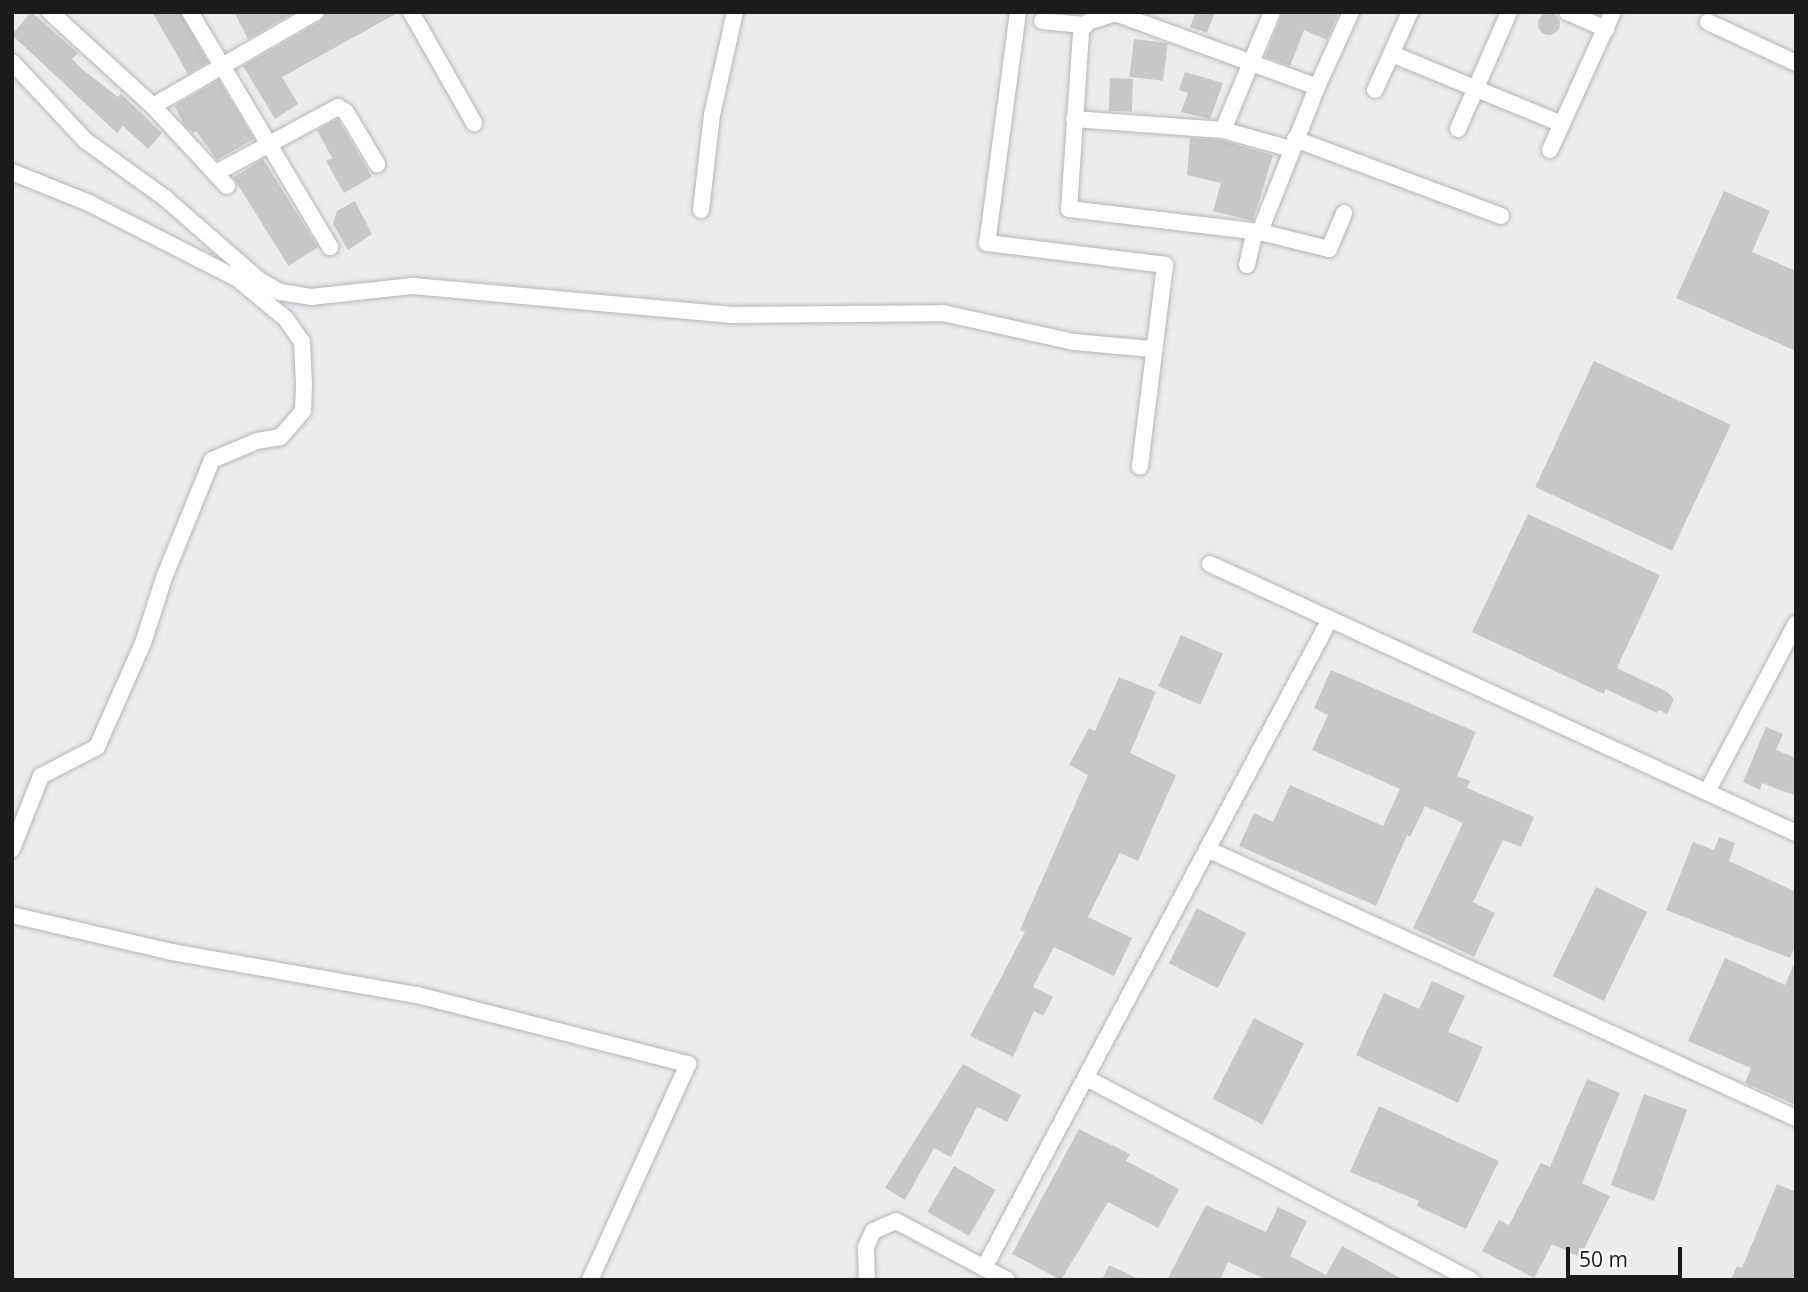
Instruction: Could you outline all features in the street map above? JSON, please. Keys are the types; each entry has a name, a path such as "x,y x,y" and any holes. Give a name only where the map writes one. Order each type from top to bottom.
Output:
{"street":[{"path":"50,12 153,106 221,180 270,146 338,107 346,112 377,164"},
{"path":"190,12 220,67 330,247"},
{"path":"153,106 316,12"},
{"path":"411,12 474,123"},
{"path":"701,210 712,116 735,12"},
{"path":"1018,12 987,243 1165,265 1152,349 1140,466"},
{"path":"1223,130 1272,12"},
{"path":"1247,265 1293,144 1351,12"},
{"path":"1375,90 1410,12"},
{"path":"1458,129 1509,12"},
{"path":"1567,12 1606,29"},
{"path":"1550,150 1613,12"},
{"path":"1042,22 1083,25 1115,13 1317,87"},
{"path":"1708,22 1796,63"},
{"path":"1083,25 1069,209 1258,232 1329,248 1344,212"},
{"path":"1392,54 1562,124"},
{"path":"12,62 68,125 280,292 311,297 413,286 605,307 730,315 919,311 1074,342 1152,349"},
{"path":"1074,119 1223,130 1293,144 1501,216"},
{"path":"12,172 89,203 238,279 286,319 302,342 304,384 303,411 280,437 257,441 212,460 164,575 143,643 97,747 41,776 12,849"},
{"path":"1210,564 1329,621 1708,790 1796,833"},
{"path":"984,1268 1088,1079 1329,621"},
{"path":"1708,790 1796,624"},
{"path":"1207,849 1796,1118"},
{"path":"12,915 172,952 417,995 688,1064 590,1280"},
{"path":"1088,1079 1471,1280"},
{"path":"867,1280 866,1247 873,1231 896,1221 1007,1280"}],"building":[{"path":"31,12 78,53 72,59 82,69 118,97 121,94 162,133 148,149 123,126 117,133 12,35"},
{"path":"152,12 180,12 208,62 188,74"},
{"path":"234,12 292,12 293,13 248,39"},
{"path":"326,12 399,12 282,77 298,104 275,119 243,66 321,21"},
{"path":"1196,12 1215,12 1207,33 1190,27"},
{"path":"1283,12 1339,12 1327,40 1304,30 1290,66 1265,57"},
{"path":"1549,13 1557,16 1560,24 1557,32 1549,35 1541,32 1538,24 1541,16"},
{"path":"1134,39 1168,43 1163,81 1129,77"},
{"path":"1185,72 1223,83 1210,119 1181,112 1188,93 1179,90"},
{"path":"1110,78 1133,79 1132,112 1109,111"},
{"path":"219,80 254,139 217,160 196,131 193,133 185,126 174,106"},
{"path":"338,119 372,177 344,193 326,161 332,158 317,130"},
{"path":"1190,138 1221,140 1273,155 1253,221 1213,211 1221,183 1187,175"},
{"path":"263,159 318,247 288,266 233,178"},
{"path":"1724,191 1770,211 1752,252 1796,271 1796,351 1676,298"},
{"path":"355,201 372,234 348,250 333,224 337,211"},
{"path":"1594,361 1731,425 1672,551 1535,487"},
{"path":"1528,514 1660,575 1617,668 1667,692 1674,699 1667,714 1659,710 1657,713 1606,689 1604,694 1472,632"},
{"path":"1181,635 1223,654 1200,705 1158,686"},
{"path":"1331,670 1476,732 1457,776 1470,781 1467,788 1534,817 1521,847 1503,840 1473,902 1495,913 1474,957 1413,928 1463,823 1425,806 1410,837 1407,835 1376,906 1239,846 1254,813 1273,822 1290,785 1383,826 1400,789 1312,750 1328,715 1314,708"},
{"path":"1119,677 1156,692 1130,753 1176,775 1138,861 1120,853 1088,917 1132,938 1114,976 1054,947 1033,987 1053,997 1043,1016 1034,1011 1013,1057 970,1036 1025,932 1020,930 1088,775 1069,765 1089,728 1095,731"},
{"path":"1766,727 1783,734 1776,750 1796,758 1796,796 1762,783 1760,790 1743,782"},
{"path":"1719,837 1735,843 1729,861 1796,892 1796,945 1790,958 1666,910 1693,842 1714,850"},
{"path":"1596,887 1647,912 1604,1001 1553,976"},
{"path":"1197,908 1246,933 1218,988 1169,963"},
{"path":"1725,958 1785,985 1796,959 1796,1105 1745,1083 1751,1068 1688,1041"},
{"path":"1432,981 1465,996 1448,1032 1483,1047 1458,1103 1356,1055 1384,993 1419,1009"},
{"path":"1254,1018 1304,1043 1263,1125 1213,1099"},
{"path":"963,1064 1021,1095 1007,1122 977,1107 951,1157 934,1148 905,1200 885,1188"},
{"path":"1587,1079 1620,1093 1582,1183 1610,1196 1580,1257 1552,1244 1534,1278 1482,1251 1499,1220 1509,1225 1541,1163 1550,1167"},
{"path":"1644,1094 1687,1110 1654,1201 1611,1185"},
{"path":"1379,1106 1499,1161 1466,1229 1417,1206 1419,1201 1350,1172"},
{"path":"1079,1129 1130,1154 1126,1161 1179,1189 1158,1228 1108,1202 1061,1280 1012,1254"},
{"path":"954,1166 996,1190 969,1236 928,1212"},
{"path":"1777,1184 1796,1192 1796,1280 1731,1280 1737,1266 1742,1268"},
{"path":"1206,1205 1266,1232 1278,1207 1307,1221 1290,1256 1326,1275 1342,1246 1404,1280 1267,1280 1228,1262 1220,1280 1167,1280"},
{"path":"1109,1265 1141,1280 1102,1280"}]}
